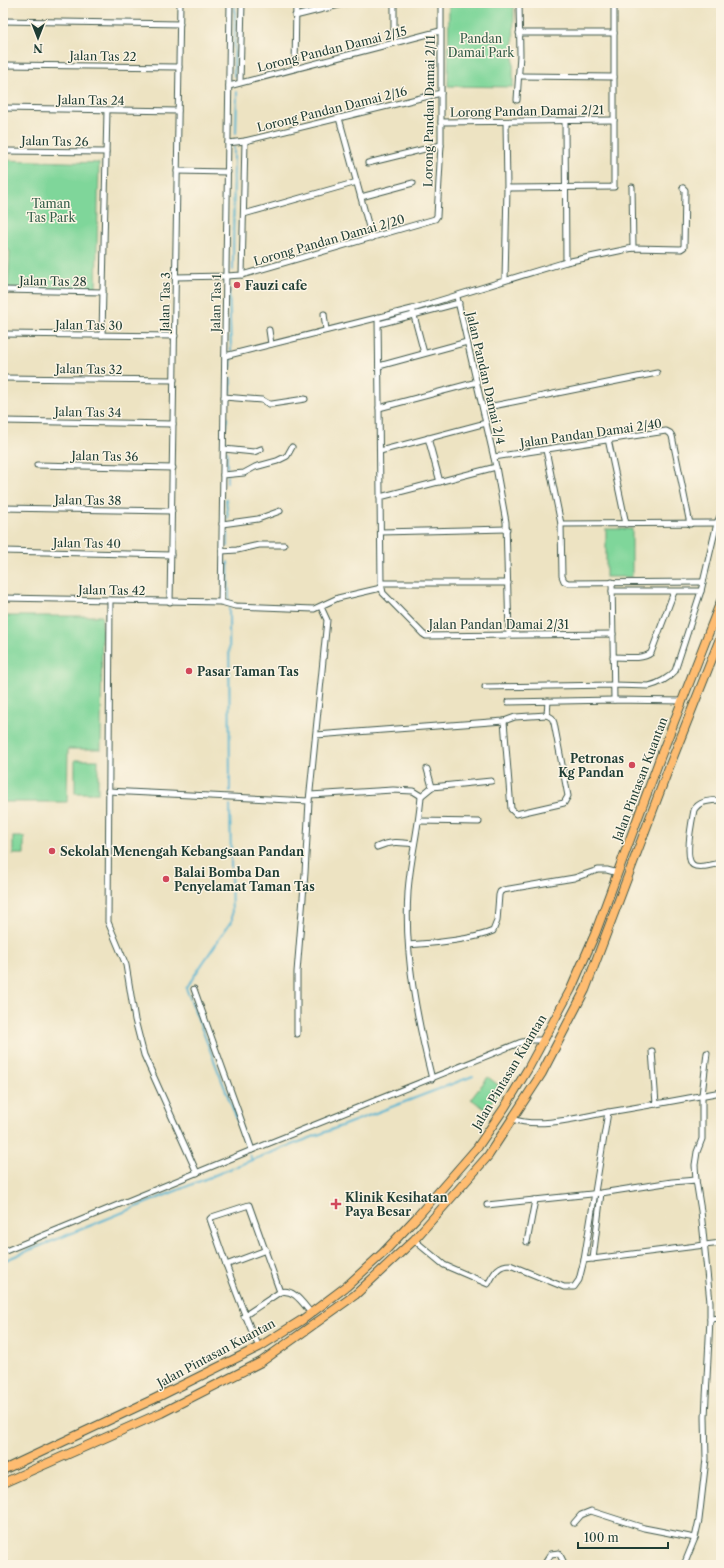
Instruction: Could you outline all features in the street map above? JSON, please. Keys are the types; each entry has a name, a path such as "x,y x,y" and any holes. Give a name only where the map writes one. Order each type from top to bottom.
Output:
{"highway":[{"name":"Jalan Pintasan Kuantan","path":"3,1470 154,1399 259,1347 311,1313 347,1286 383,1253 416,1218 477,1148 505,1107 544,1040 571,989 595,934 721,601"},
{"name":"Jalan Pintasan Kuantan","path":"3,1483 161,1413 261,1362 355,1295 414,1240 488,1156 542,1073 585,990 668,770 721,636"}],"street":[{"name":"Jalan Tas 3","path":"170,602 180,3"},
{"name":"Jalan Tas 1","path":"221,602 230,3"},
{"path":"240,82 242,3"},
{"path":"295,68 296,3"},
{"path":"295,16 347,3"},
{"path":"394,3 394,43"},
{"name":"Lorong Pandan Damai 2/11","path":"435,219 437,216 441,145 441,3"},
{"path":"517,100 519,76 519,3"},
{"path":"507,188 614,188 614,3"},
{"path":"3,21 180,24"},
{"name":"Lorong Pandan Damai 2/15","path":"229,86 440,31"},
{"path":"519,33 614,33"},
{"name":"Jalan Tas 22","path":"3,65 179,67"},
{"path":"519,76 614,77"},
{"name":"Lorong Pandan Damai 2/16","path":"228,143 244,141 441,93"},
{"name":"Jalan Tas 24","path":"3,108 178,111"},
{"path":"102,335 107,110"},
{"path":"339,118 372,238"},
{"name":"Lorong Pandan Damai 2/21","path":"441,122 614,120"},
{"path":"565,121 566,262"},
{"path":"504,280 507,188 506,122"},
{"path":"242,275 244,141"},
{"path":"368,163 441,145"},
{"name":"Jalan Tas 26","path":"3,151 106,152"},
{"path":"177,172 228,172"},
{"path":"244,214 357,182"},
{"path":"361,197 413,184"},
{"path":"632,187 633,248"},
{"path":"225,356 378,317 413,312 504,280 566,262 633,248 682,249 685,190 683,188"},
{"name":"Lorong Pandan Damai 2/20","path":"176,277 242,275 435,219"},
{"name":"Jalan Tas 28","path":"3,290 103,292"},
{"name":"Jalan Pandan Damai 2/4","path":"457,297 494,457 507,530 509,635"},
{"name":"Jalan Pandan Damai 2/4","path":"379,324 413,312 458,303"},
{"path":"413,312 424,352"},
{"path":"324,314 326,330"},
{"path":"378,317 381,585"},
{"path":"269,330 271,344"},
{"name":"Jalan Tas 30","path":"3,334 175,336"},
{"path":"379,366 424,352 467,342"},
{"path":"482,408 657,373"},
{"name":"Jalan Tas 32","path":"3,378 174,380"},
{"path":"379,408 477,382"},
{"path":"224,397 262,400 268,404 305,399"},
{"name":"Jalan Tas 34","path":"3,421 173,424"},
{"path":"380,451 486,423"},
{"name":"Jalan Pandan Damai 2/40","path":"494,457 666,431 672,436 690,524"},
{"path":"428,438 440,482"},
{"path":"608,439 626,524"},
{"path":"223,475 244,472 255,467 277,461 287,456 292,447"},
{"path":"224,449 254,452 261,449"},
{"path":"546,450 562,524 562,576 564,581 568,583 703,582"},
{"name":"Jalan Tas 36","path":"36,465 172,468"},
{"path":"380,497 496,467"},
{"name":"Jalan Tas 38","path":"3,508 172,511"},
{"path":"222,524 258,519 280,511"},
{"path":"485,688 614,685 649,686 654,685 672,674 675,671 701,591 717,523 721,514"},
{"path":"562,524 717,523"},
{"path":"381,532 507,530"},
{"path":"222,551 237,550 259,545 284,545"},
{"name":"Jalan Tas 40","path":"3,551 171,555"},
{"path":"612,582 614,700"},
{"path":"297,1034 297,972 309,798 327,620 321,607 338,598 381,585 508,583"},
{"name":"Jalan Pandan Damai 2/31","path":"381,585 383,593 426,636 613,634"},
{"path":"612,592 701,591"},
{"path":"613,657 642,657 651,653 674,592"},
{"name":"Jalan Tas 42","path":"3,598 221,602 235,606 304,609 321,607"},
{"path":"110,600 108,791 109,927 126,965 136,1026 144,1055 197,1172"},
{"path":"508,702 614,700 683,701"},
{"path":"547,715 548,701"},
{"path":"316,735 504,721 515,717 547,715 552,718 554,722 568,796 564,803 516,814 511,809 504,721"},
{"path":"427,769 432,787"},
{"path":"432,1079 420,1029 408,945 408,893 414,844 419,821 421,796 432,787 491,781"},
{"path":"108,791 309,798 394,790 413,791 421,796"},
{"path":"721,800 702,803 696,806 694,810 690,838 689,860 692,865 698,867 721,863"},
{"path":"419,821 479,822"},
{"path":"377,847 388,842 414,844"},
{"path":"408,945 444,941 494,931 497,921 498,895 503,890 574,878 598,870 607,870 618,873"},
{"path":"194,989 252,1150"},
{"path":"3,1252 197,1172 519,1043 530,1040 544,1040"},
{"path":"652,1051 656,1104"},
{"path":"684,1565 695,1538 702,1498 706,1459 706,1402 710,1320 701,1211 696,1180 696,1158 702,1135 702,1095 707,1053"},
{"path":"512,1119 523,1123 535,1123 721,1092"},
{"path":"592,1259 608,1112"},
{"path":"487,1205 598,1194 672,1182 696,1180"},
{"path":"414,1240 444,1264 488,1284 497,1269 502,1266 510,1265 555,1284 564,1287 574,1287 579,1280 598,1194"},
{"path":"527,1242 535,1200"},
{"path":"259,1347 244,1316 210,1219 212,1217 249,1205 280,1292"},
{"path":"584,1260 721,1243"},
{"path":"226,1265 266,1250"},
{"path":"244,1316 280,1292 284,1291 293,1293 311,1313"},
{"path":"710,1320 721,1318"},
{"path":"574,1522 582,1515 591,1511 644,1528 695,1538"},
{"path":"544,1565 551,1554 557,1552 565,1565"},
{"path":"3,1560 5,1565"}],"green space":[{"name":"Pandan Damai Park","path":"449,3 514,3 513,87 448,86"},
{"name":"Taman Tas Park","path":"3,160 99,163 96,291 8,289 10,251 3,247"},
{"path":"606,529 632,529 632,577 606,577"},
{"path":"3,616 102,616 101,749 68,749 67,802 3,802"},
{"path":"75,760 98,760 98,793 75,793"},
{"path":"13,837 24,837 24,854 13,854"},
{"path":"488,1077 502,1088 485,1109 471,1099"}],"waterway":[{"path":"234,76 235,3"},
{"path":"236,133 237,92"},
{"path":"233,270 234,148"},
{"path":"229,290 231,350"},
{"path":"231,359 231,367"},
{"path":"231,378 231,393"},
{"path":"226,428 227,418"},
{"path":"225,440 227,446"},
{"path":"227,451 227,470"},
{"path":"227,476 227,483"},
{"path":"226,499 228,519"},
{"path":"228,533 228,546"},
{"path":"228,562 229,599"},
{"path":"229,609 230,792"},
{"path":"230,805 232,920 186,988 248,1148"},
{"path":"3,1261 252,1160 473,1076"},
{"path":"250,1155 252,1160"}],"place":[{"name":"Fauzi cafe","path":"237,285"},
{"name":"Pasar Taman Tas","path":"189,671"},
{"name":"Petronas Kg Pandan","path":"632,765"},
{"name":"Sekolah Menengah Kebangsaan Pandan","path":"52,851"},
{"name":"Balai Bomba Dan Penyelamat Taman Tas","path":"166,879"},
{"name":"Klinik Kesihatan Paya Besar","path":"336,1204"}]}
